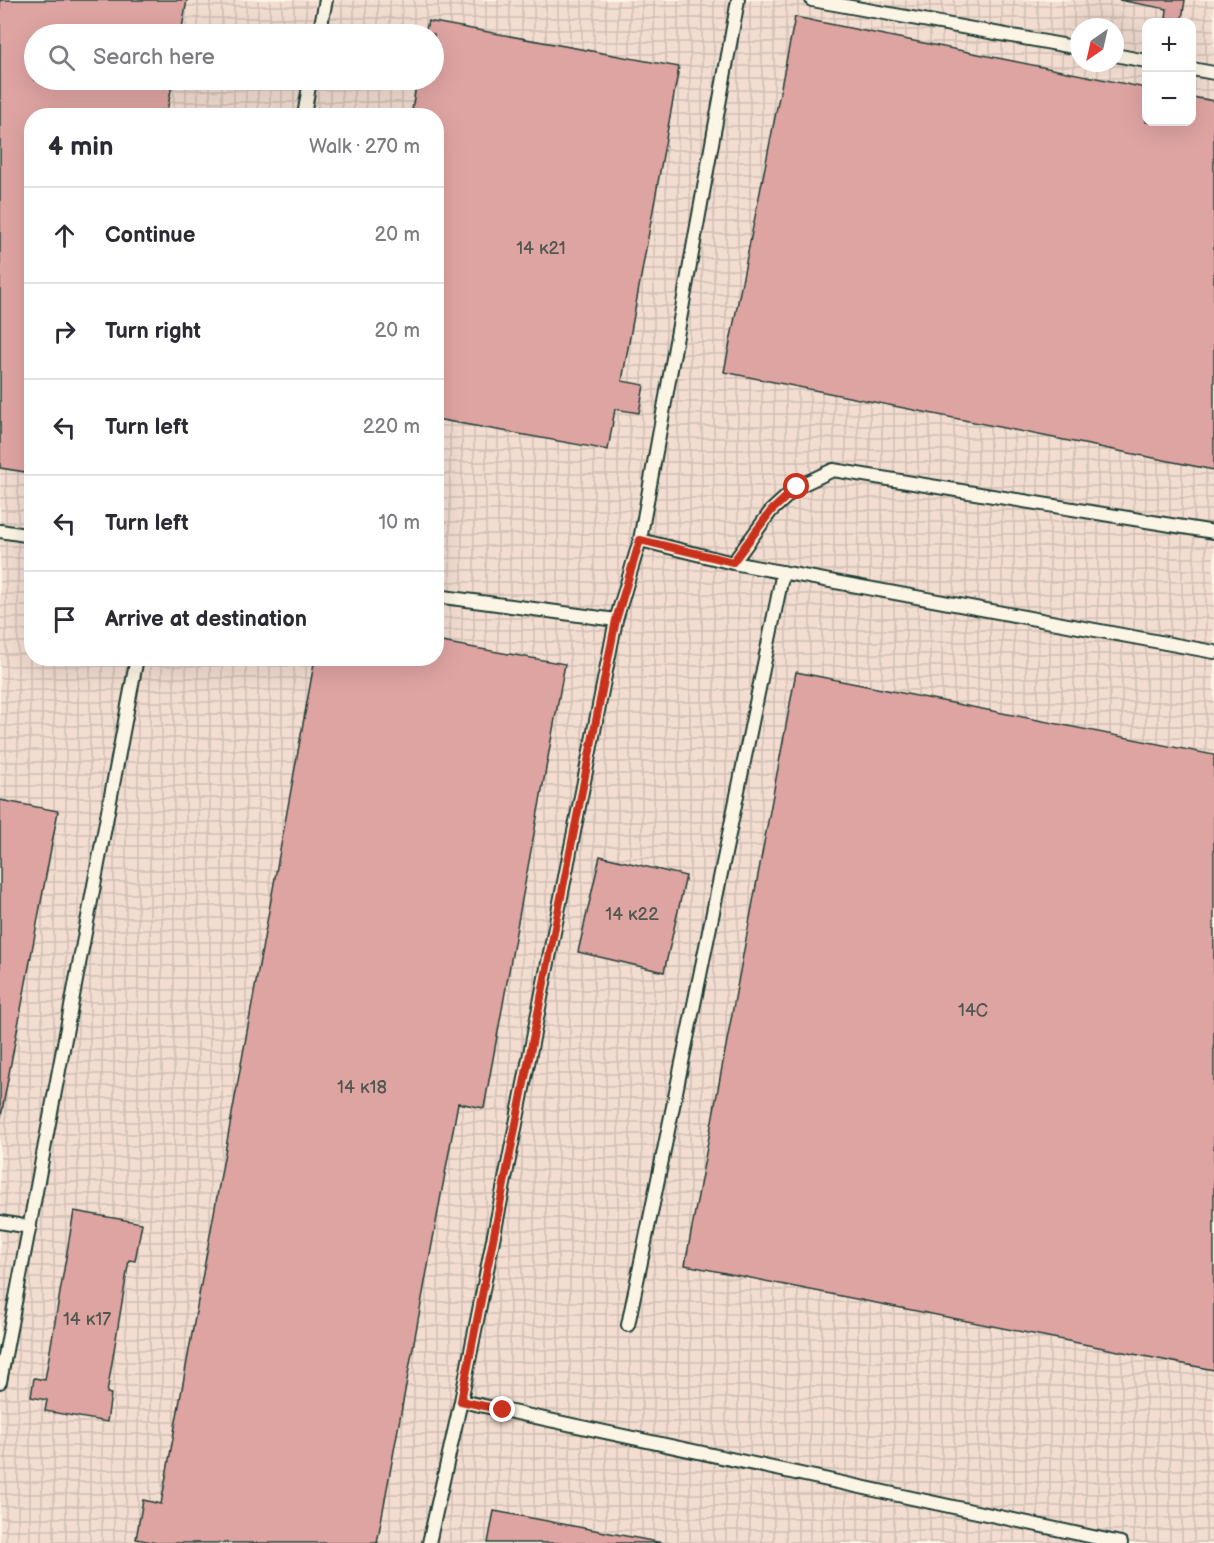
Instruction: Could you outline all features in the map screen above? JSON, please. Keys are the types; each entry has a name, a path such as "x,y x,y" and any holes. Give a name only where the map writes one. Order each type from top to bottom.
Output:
{"lane":[{"path":"321,24 326,0"},
{"path":"429,1543 461,1401 616,620 640,540 738,0"},
{"path":"812,0 1070,46"},
{"path":"1124,57 1142,60"},
{"path":"1196,70 1214,73"},
{"path":"305,108 308,90"},
{"path":"733,562 771,511 797,487 833,470 1214,532"},
{"path":"0,531 24,535"},
{"path":"640,540 783,572 1214,652"},
{"path":"628,1325 783,572"},
{"path":"444,597 616,620"},
{"path":"0,1382 135,666"},
{"path":"0,1222 30,1227"},
{"path":"461,1401 1120,1543"}],"shaded area":[{"path":"0,0 1214,0 1214,1543 0,1543"}],"building":[{"path":"0,0 187,0 183,24 24,24 24,90 171,90 168,108 24,108 24,472 0,468"},
{"path":"1119,0 1185,0 1182,18 1166,18 1167,9"},
{"path":"795,17 1142,87 1142,126 1196,126 1196,98 1214,101 1214,470 724,372"},
{"path":"428,21 679,67 622,381 644,385 639,413 615,409 608,450 444,420 444,108 412,108 415,90 444,90 444,24 427,24"},
{"path":"444,642 565,664 484,1108 458,1103 377,1543 157,1543 136,1539 143,1500 161,1504 314,666 444,666"},
{"path":"796,672 1214,755 1214,1370 685,1265"},
{"path":"0,800 58,811 0,1122"},
{"path":"600,856 686,876 664,972 578,952"},
{"path":"74,1211 142,1223 135,1261 129,1260 107,1393 111,1394 107,1422 45,1411 47,1400 31,1397 34,1378 45,1380"},
{"path":"494,1511 663,1543 488,1543"}],"route":[{"path":"503,1410 461,1401 616,620 640,540 733,562 771,511 797,487"}]}
